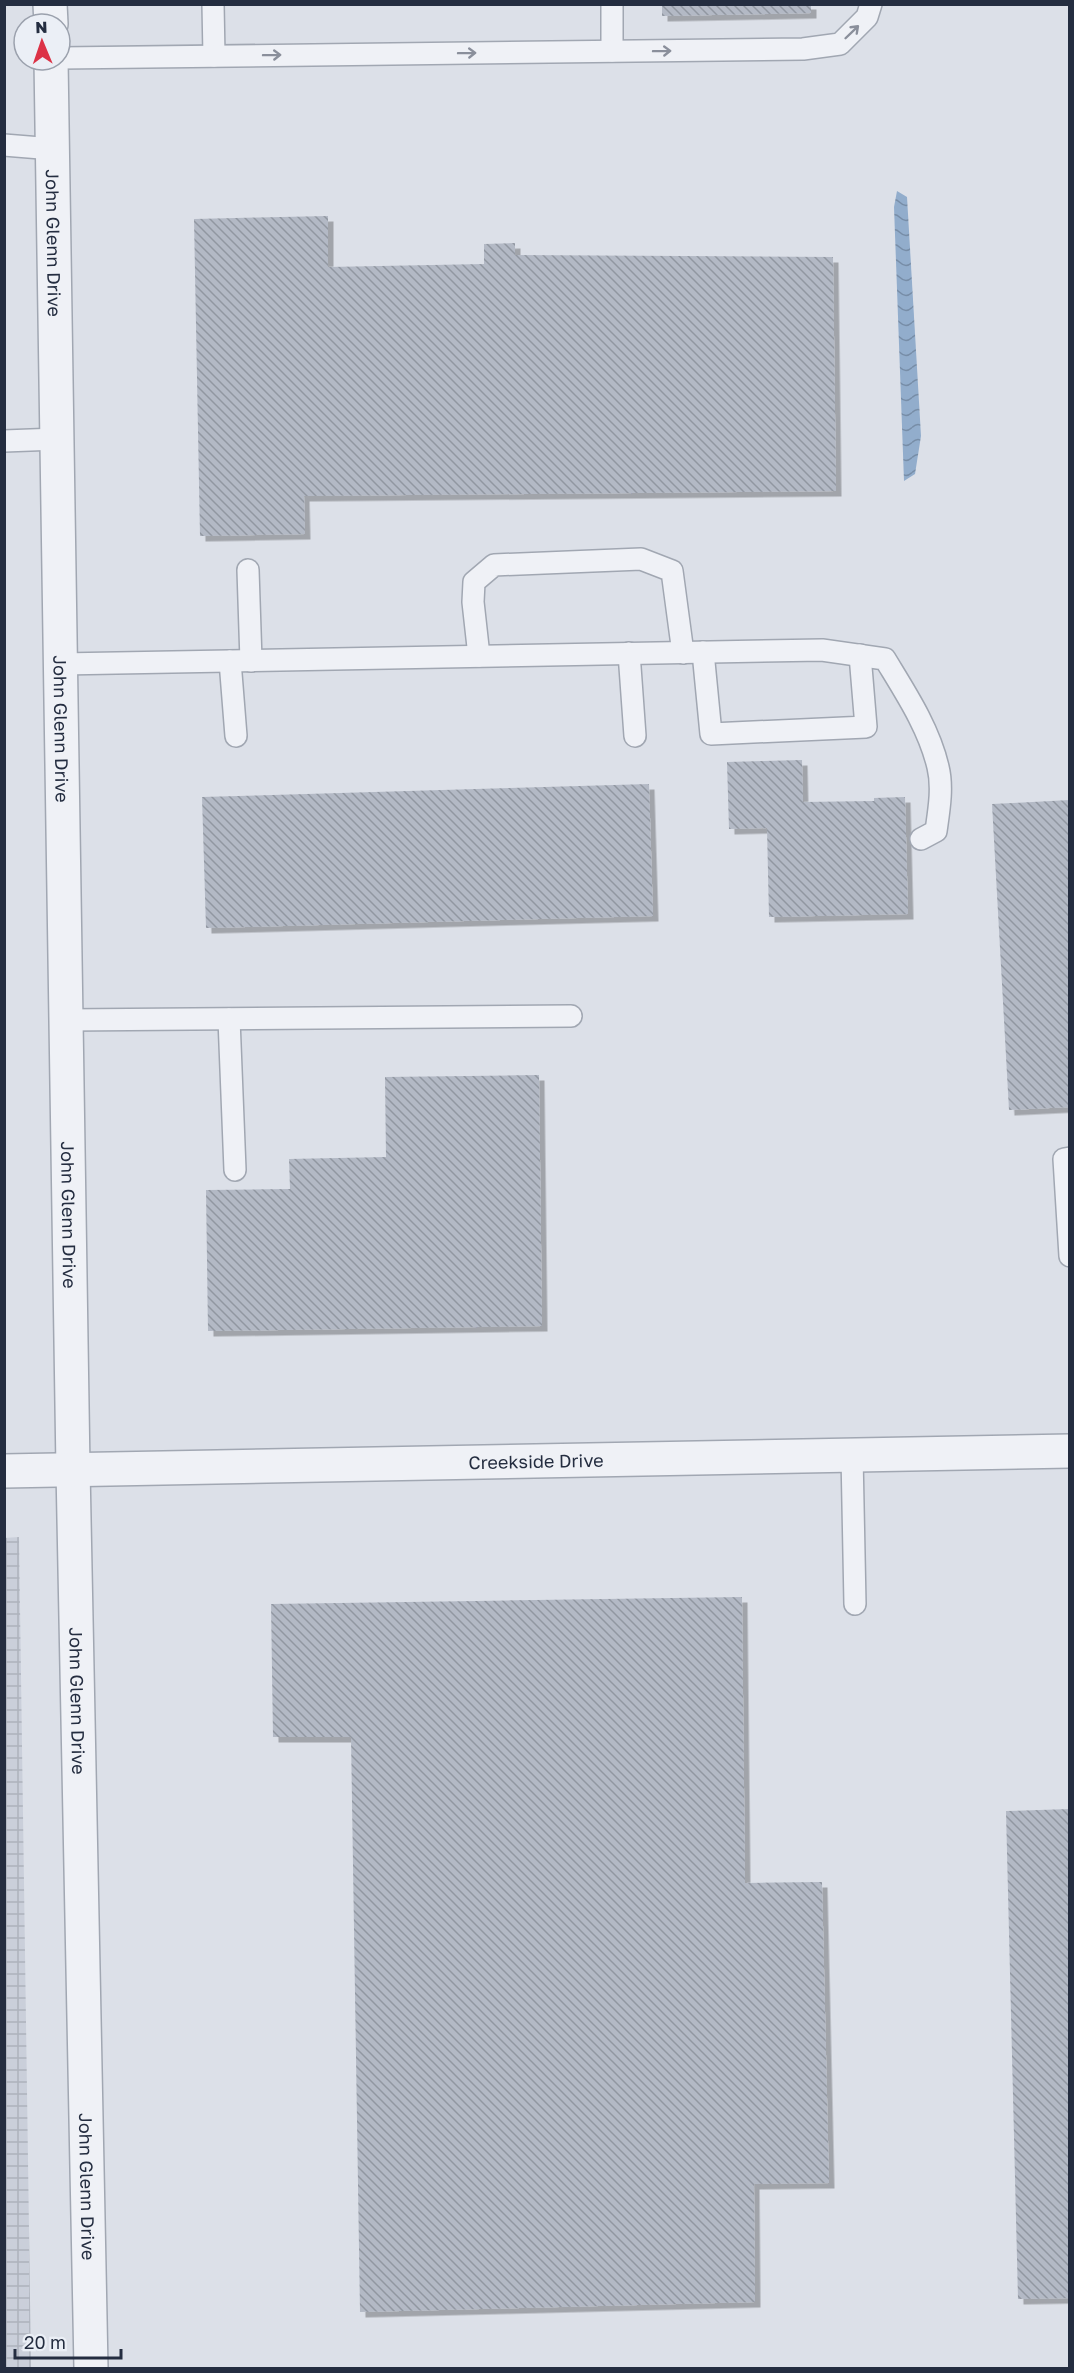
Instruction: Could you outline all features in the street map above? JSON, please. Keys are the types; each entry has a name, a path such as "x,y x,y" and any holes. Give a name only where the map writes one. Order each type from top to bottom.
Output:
{"street":[{"name":"John Glenn Drive","path":"51,72 91,2368"},
{"name":"Creekside Drive","path":"4,1471 1070,1451"}],"lane":[{"path":"213,4 214,56"},
{"path":"612,4 612,51"},
{"path":"72,58 803,49 840,44 867,17 871,4"},
{"path":"4,145 52,149"},
{"path":"4,441 57,439"},
{"path":"479,656 473,602 474,582 494,565 641,560 672,571 711,734 866,727 860,655"},
{"path":"236,736 248,570"},
{"path":"61,664 822,650 885,658 910,700 938,767 941,802 936,831 921,839"},
{"path":"629,653 635,736"},
{"path":"66,1020 571,1016"},
{"path":"230,1019 235,1170"},
{"path":"1070,1158 1064,1159 1070,1256"},
{"path":"852,1455 855,1604"}],"shaded area":[{"path":"19,1537 31,2368 5,2368 4,1538"}],"water":[{"path":"897,191 907,197 921,436 915,474 904,481 894,207"}],"building":[{"path":"662,4 811,4 811,13 662,16"},
{"path":"328,216 328,267 484,264 484,244 515,243 515,255 833,257 836,491 304,496 305,534 200,536 194,219"},
{"path":"802,760 803,802 874,801 874,798 905,797 908,914 769,917 767,828 729,829 727,762"},
{"path":"649,784 653,916 206,928 202,797"},
{"path":"1070,800 1070,1107 1009,1110 992,804"},
{"path":"539,1075 542,1326 208,1331 206,1190 290,1189 289,1159 386,1157 385,1077"},
{"path":"742,1597 745,1883 822,1882 829,2183 754,2184 755,2302 360,2312 351,1737 273,1737 271,1604"},
{"path":"1070,1809 1070,2298 1018,2299 1006,1811"}]}
